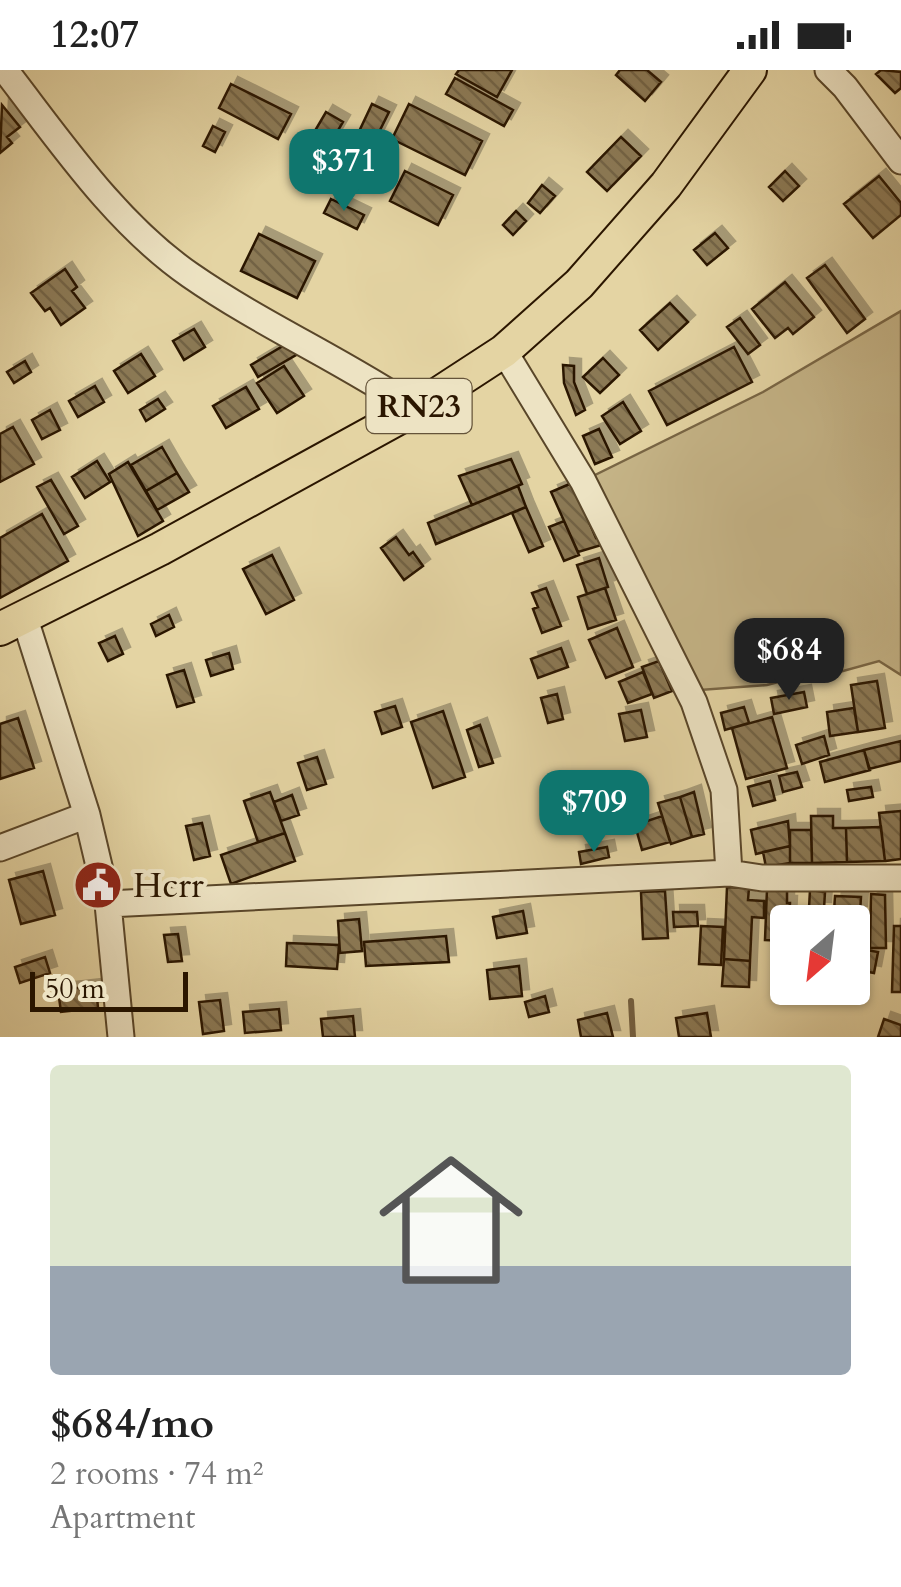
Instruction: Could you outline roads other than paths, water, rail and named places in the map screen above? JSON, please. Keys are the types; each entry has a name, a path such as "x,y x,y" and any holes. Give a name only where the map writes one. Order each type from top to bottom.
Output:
{"main road":[{"name":"RN23","path":"12,623 160,549 415,408 504,351 578,284 666,185 750,70"}],"street":[{"path":"5,70 76,162 126,218 187,274 359,371 415,408"},
{"path":"828,70 845,86 901,161"},
{"path":"504,351 582,481 694,702 724,790 729,872"},
{"path":"12,623 87,814 108,904 121,1037"},
{"path":"0,848 87,814"},
{"path":"108,904 729,872 762,878 901,878"}],"waterway":[{"path":"631,1001 633,1037"}],"place":[{"name":"Hcrr","path":"98,885"}]}
